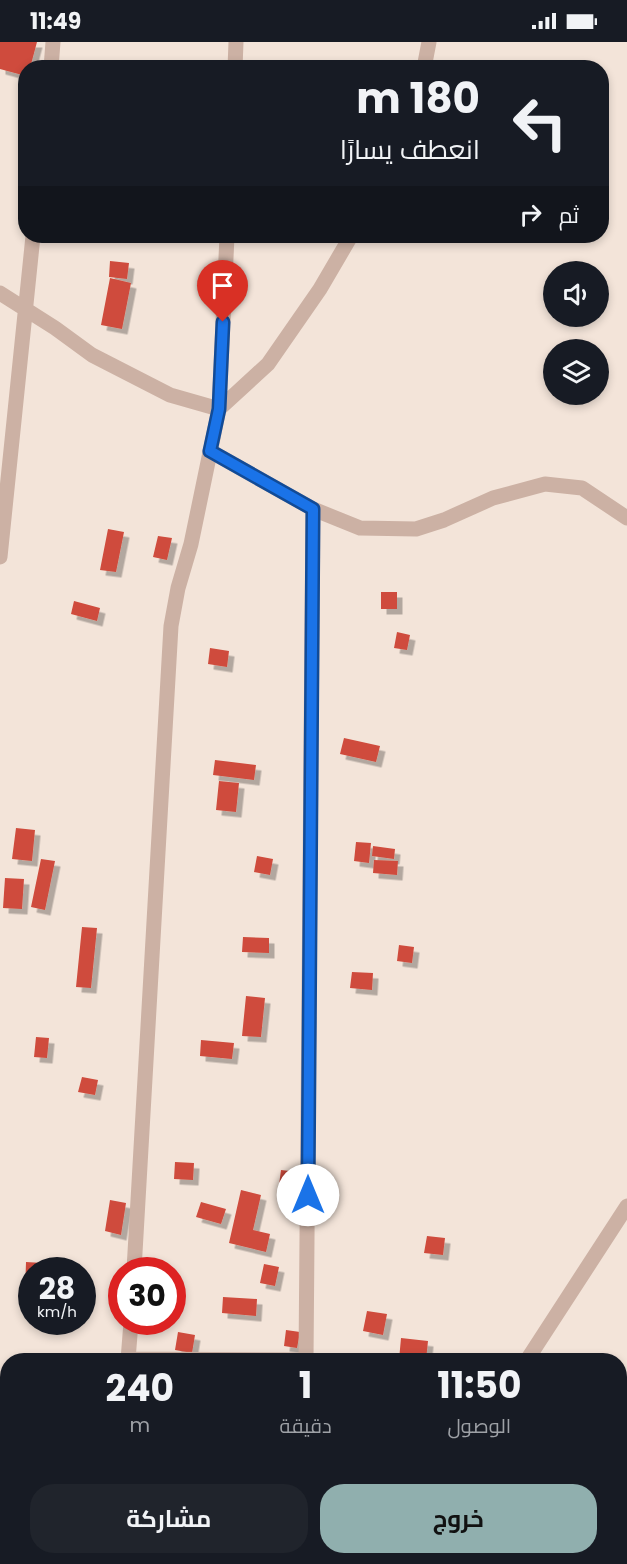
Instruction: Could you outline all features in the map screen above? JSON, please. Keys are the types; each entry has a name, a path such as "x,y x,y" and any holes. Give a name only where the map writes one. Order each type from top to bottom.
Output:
{"street":[{"path":"52,60 53,42"},
{"path":"235,60 236,42"},
{"path":"426,60 429,42"},
{"path":"0,557 32,243"},
{"path":"135,1257 171,626 178,588 191,544 219,409 227,243"},
{"path":"219,409 268,364 320,289 347,243"},
{"path":"0,293 92,355 170,395 219,409"},
{"path":"210,451 313,509 360,528 416,529 444,520 493,498 545,484 582,488 627,518"},
{"path":"305,1353 313,509"},
{"path":"532,1353 627,1206"},
{"path":"129,1353 130,1335"}],"building":[{"path":"0,42 37,42 32,60 18,60 18,74 0,69"},
{"path":"110,261 129,263 127,279 109,277"},
{"path":"110,278 131,283 122,329 101,325"},
{"path":"108,529 124,532 116,572 100,570"},
{"path":"158,536 172,538 167,560 153,557"},
{"path":"381,592 397,592 397,609 381,609"},
{"path":"74,601 100,608 97,621 71,614"},
{"path":"397,632 410,635 407,650 394,648"},
{"path":"210,648 229,651 227,667 208,664"},
{"path":"344,738 380,746 376,762 340,754"},
{"path":"215,760 256,765 254,780 213,775"},
{"path":"219,781 239,783 236,812 216,810"},
{"path":"16,828 35,830 32,861 12,859"},
{"path":"356,842 371,843 369,863 354,861"},
{"path":"373,846 395,849 394,859 372,856"},
{"path":"257,856 273,859 270,875 254,872"},
{"path":"41,859 55,861 45,910 31,907"},
{"path":"374,860 398,861 397,875 373,873"},
{"path":"5,878 24,879 22,909 3,908"},
{"path":"82,927 97,928 91,988 76,987"},
{"path":"243,937 269,938 269,953 242,952"},
{"path":"399,945 414,947 412,963 397,961"},
{"path":"352,972 373,973 372,990 350,988"},
{"path":"246,996 265,998 261,1037 242,1036"},
{"path":"36,1037 49,1038 47,1058 34,1057"},
{"path":"201,1040 234,1043 232,1059 200,1056"},
{"path":"82,1077 98,1080 95,1095 78,1092"},
{"path":"175,1162 194,1163 193,1180 174,1179"},
{"path":"281,1170 298,1172 296,1187 279,1185"},
{"path":"241,1190 261,1195 253,1230 270,1234 266,1252 229,1243"},
{"path":"110,1200 126,1203 121,1235 105,1231"},
{"path":"201,1202 226,1209 221,1224 196,1217"},
{"path":"427,1236 445,1238 443,1255 424,1253"},
{"path":"264,1264 279,1267 275,1286 260,1283"},
{"path":"223,1297 257,1299 256,1316 222,1313"},
{"path":"367,1311 387,1314 383,1335 363,1331"},
{"path":"286,1330 300,1332 297,1348 284,1346"},
{"path":"178,1335 195,1335 192,1353 175,1350"},
{"path":"401,1338 428,1341 427,1353 400,1353"}],"route":[{"path":"223,322 219,409 210,451 313,509 308,1195"}]}
